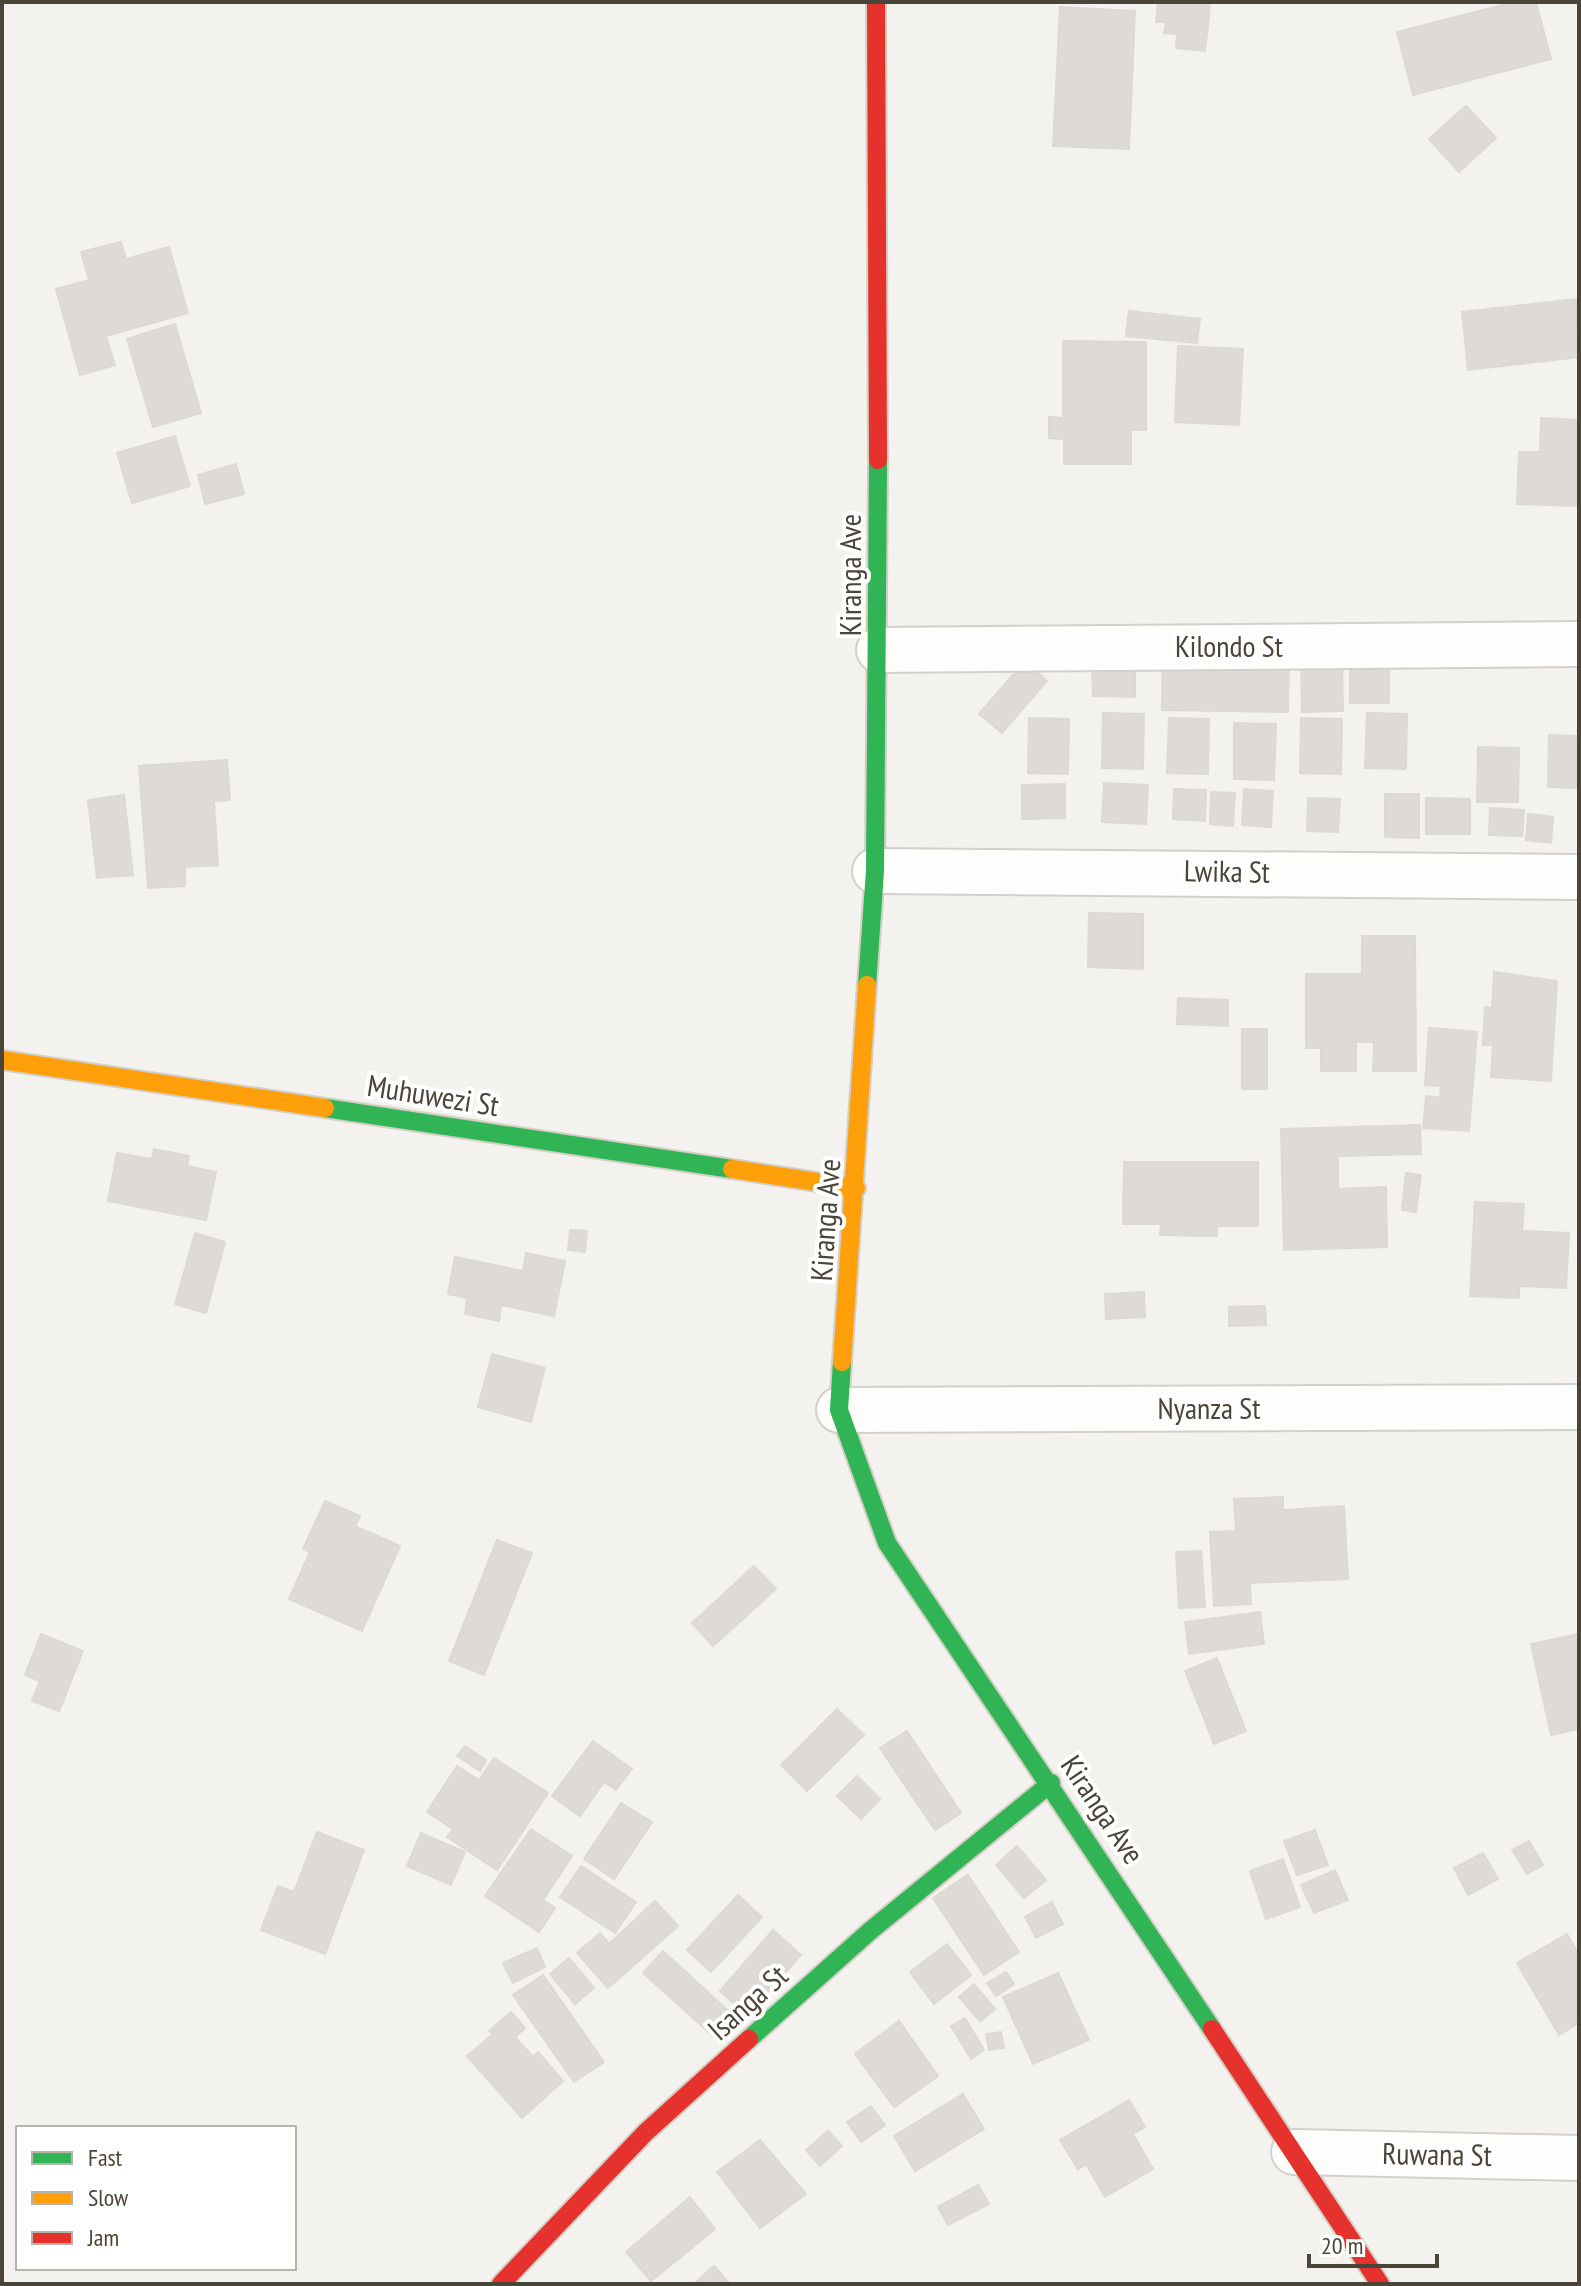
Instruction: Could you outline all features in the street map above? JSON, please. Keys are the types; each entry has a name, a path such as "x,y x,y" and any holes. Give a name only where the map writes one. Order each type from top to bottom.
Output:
{"street":[{"name":"Kiranga Ave","path":"876,2 879,650 875,871 839,1410 887,1543 1051,1783 1380,2284"},
{"name":"Kilondo St","path":"879,650 1579,644"},
{"name":"Lwika St","path":"875,871 1579,877"},
{"name":"Muhuwezi St","path":"2,1060 856,1188"},
{"name":"Nyanza St","path":"839,1410 1579,1407"},
{"name":"Isanga St","path":"501,2284 646,2132 870,1931 1051,1783"},
{"name":"Ruwana St","path":"1294,2152 1579,2158"}],"building":[{"path":"1158,2 1202,2 1210,6 1205,51 1176,48 1177,34 1164,33 1166,22 1156,22"},
{"path":"1514,2 1536,2 1551,59 1413,95 1397,32"},
{"path":"1060,7 1135,11 1129,149 1053,146"},
{"path":"1466,106 1496,138 1459,172 1429,139"},
{"path":"121,242 126,259 169,247 188,313 106,336 115,365 80,375 56,289 89,280 81,252"},
{"path":"1576,299 1579,357 1468,370 1462,312"},
{"path":"1129,311 1200,319 1197,343 1126,336"},
{"path":"175,324 201,413 153,427 127,339"},
{"path":"1063,341 1146,342 1146,430 1131,430 1131,464 1064,464 1064,439 1049,438 1049,417 1063,418"},
{"path":"1178,346 1243,349 1239,425 1175,422"},
{"path":"1541,418 1579,420 1579,506 1517,504 1519,452 1540,452"},
{"path":"175,436 190,486 132,503 117,453"},
{"path":"236,464 244,494 205,504 198,475"},
{"path":"1163,651 1289,652 1288,712 1162,710"},
{"path":"1301,654 1342,654 1343,711 1302,712"},
{"path":"1350,654 1389,654 1389,703 1350,703"},
{"path":"1025,661 1047,681 1002,733 979,714"},
{"path":"1135,665 1135,697 1093,696 1092,666"},
{"path":"1103,713 1144,714 1143,769 1102,768"},
{"path":"1367,713 1407,714 1406,769 1365,768"},
{"path":"1029,718 1069,719 1068,774 1028,773"},
{"path":"1169,718 1209,719 1208,774 1167,773"},
{"path":"1301,718 1342,719 1341,774 1300,773"},
{"path":"1234,723 1276,724 1274,780 1234,779"},
{"path":"1549,735 1579,736 1579,788 1548,787"},
{"path":"1478,747 1519,748 1518,802 1477,802"},
{"path":"227,760 230,800 214,801 218,865 185,867 185,886 148,888 139,766"},
{"path":"1104,783 1148,785 1146,824 1102,822"},
{"path":"1065,784 1065,818 1022,819 1022,785"},
{"path":"1174,789 1206,790 1205,821 1173,819"},
{"path":"1244,789 1273,791 1271,827 1242,825"},
{"path":"1211,792 1235,793 1233,826 1210,824"},
{"path":"1385,794 1419,794 1419,838 1385,837"},
{"path":"124,795 133,875 97,878 88,800"},
{"path":"1308,798 1340,799 1338,832 1307,831"},
{"path":"1426,798 1470,799 1470,834 1426,834"},
{"path":"1490,808 1524,810 1522,836 1489,835"},
{"path":"1528,814 1553,817 1551,843 1526,840"},
{"path":"1089,913 1143,914 1143,969 1088,967"},
{"path":"1362,936 1415,936 1416,1071 1373,1071 1374,1042 1356,1042 1356,1071 1321,1071 1321,1048 1306,1048 1306,974 1362,974"},
{"path":"1494,972 1557,981 1551,1081 1491,1077 1493,1045 1483,1045 1485,1007 1492,1008"},
{"path":"1178,998 1228,1000 1228,1026 1177,1024"},
{"path":"1429,1028 1477,1032 1469,1131 1423,1128 1426,1096 1440,1098 1441,1086 1425,1085"},
{"path":"1242,1029 1267,1029 1267,1089 1242,1089"},
{"path":"1420,1125 1421,1154 1338,1156 1338,1189 1386,1187 1387,1247 1284,1250 1281,1129"},
{"path":"154,1149 189,1156 187,1166 216,1172 206,1220 108,1201 117,1153 152,1159"},
{"path":"1124,1162 1258,1162 1258,1226 1217,1226 1217,1236 1160,1235 1161,1224 1123,1224"},
{"path":"1406,1173 1421,1175 1416,1212 1402,1210"},
{"path":"1475,1202 1524,1204 1522,1231 1569,1233 1566,1288 1519,1286 1519,1298 1470,1296"},
{"path":"570,1230 587,1231 585,1252 568,1250"},
{"path":"195,1233 225,1242 206,1313 175,1304"},
{"path":"526,1253 565,1261 554,1316 501,1305 499,1321 465,1314 467,1298 448,1294 455,1257 523,1271"},
{"path":"1144,1292 1145,1317 1106,1319 1105,1294"},
{"path":"1265,1306 1266,1325 1229,1326 1229,1307"},
{"path":"492,1354 545,1368 531,1422 478,1407"},
{"path":"1283,1497 1283,1510 1344,1506 1348,1579 1250,1583 1251,1604 1214,1606 1210,1532 1236,1531 1234,1499"},
{"path":"325,1501 360,1516 355,1526 400,1546 362,1631 289,1599 310,1552 303,1549"},
{"path":"497,1540 532,1553 484,1675 449,1661"},
{"path":"1201,1551 1205,1607 1179,1608 1176,1552"},
{"path":"754,1566 776,1589 713,1646 692,1623"},
{"path":"1260,1612 1264,1644 1189,1654 1185,1622"},
{"path":"41,1634 83,1651 59,1711 32,1701 40,1681 25,1675"},
{"path":"1579,1634 1579,1729 1551,1735 1531,1644"},
{"path":"1217,1658 1246,1731 1214,1744 1185,1671"},
{"path":"837,1709 864,1735 807,1791 781,1765"},
{"path":"907,1731 961,1813 935,1830 880,1748"},
{"path":"593,1741 632,1769 616,1790 604,1782 580,1816 552,1796"},
{"path":"465,1746 486,1760 480,1771 457,1756"},
{"path":"494,1758 548,1793 497,1870 447,1837 453,1829 427,1812 457,1766 479,1780"},
{"path":"857,1776 880,1799 861,1819 837,1796"},
{"path":"621,1803 652,1822 614,1879 584,1859"},
{"path":"531,1829 572,1856 543,1900 555,1908 539,1932 485,1896"},
{"path":"1315,1830 1328,1865 1297,1875 1284,1841"},
{"path":"317,1832 364,1850 325,1954 261,1930 278,1886 294,1892"},
{"path":"421,1833 465,1852 451,1885 407,1866"},
{"path":"1529,1841 1543,1865 1527,1874 1512,1850"},
{"path":"1017,1846 1046,1880 1024,1898 996,1865"},
{"path":"1483,1853 1498,1879 1468,1895 1454,1868"},
{"path":"1283,1859 1300,1907 1266,1919 1250,1871"},
{"path":"581,1866 636,1902 615,1933 560,1897"},
{"path":"1335,1870 1348,1900 1314,1913 1301,1885"},
{"path":"968,1875 1019,1952 984,1975 933,1898"},
{"path":"738,1895 762,1917 711,1972 687,1950"},
{"path":"655,1901 678,1926 608,1988 577,1953 600,1933 609,1944"},
{"path":"1052,1902 1063,1924 1036,1938 1025,1917"},
{"path":"773,1930 801,1955 747,2015 720,1991"},
{"path":"1567,1934 1579,1955 1579,2023 1559,2035 1517,1963"},
{"path":"947,1944 971,1975 934,2004 910,1972"},
{"path":"537,1948 545,1967 513,1983 503,1963"},
{"path":"663,1951 734,2016 714,2037 643,1973"},
{"path":"569,1958 594,1988 575,2004 550,1974"},
{"path":"1006,1972 1014,1984 996,1996 987,1983"},
{"path":"1058,1973 1089,2040 1033,2064 1003,1997"},
{"path":"543,1975 604,2062 574,2082 513,1995"},
{"path":"974,1984 995,2009 980,2021 959,1997"},
{"path":"511,2012 525,2028 515,2037 533,2057 538,2052 563,2081 522,2118 467,2056 493,2034 489,2031"},
{"path":"965,2018 984,2050 971,2059 951,2026"},
{"path":"899,2021 938,2076 894,2107 855,2054"},
{"path":"1001,2032 1004,2048 989,2050 986,2034"},
{"path":"963,2094 984,2129 915,2171 894,2136"},
{"path":"1129,2100 1145,2127 1133,2134 1153,2169 1105,2197 1086,2164 1078,2169 1060,2140"},
{"path":"871,2106 885,2125 861,2142 847,2122"},
{"path":"828,2131 842,2146 820,2166 806,2150"},
{"path":"760,2140 806,2194 760,2228 717,2172"},
{"path":"978,2185 989,2204 948,2225 938,2207"},
{"path":"690,2197 715,2229 651,2281 626,2252"},
{"path":"714,2266 730,2284 694,2284"}],"traffic: fast":[{"path":"867,985 875,871 878,460"},
{"path":"325,1108 732,1169"},
{"path":"842,1362 839,1410 887,1543 1212,2029"},
{"path":"749,2039 870,1931 1051,1783"}],"traffic: slow":[{"path":"842,1362 867,985"},
{"path":"2,1060 325,1108"},
{"path":"732,1169 856,1188"}],"traffic: jam":[{"path":"876,2 878,460"},
{"path":"1212,2029 1380,2284"},
{"path":"501,2284 646,2132 749,2039"}]}
